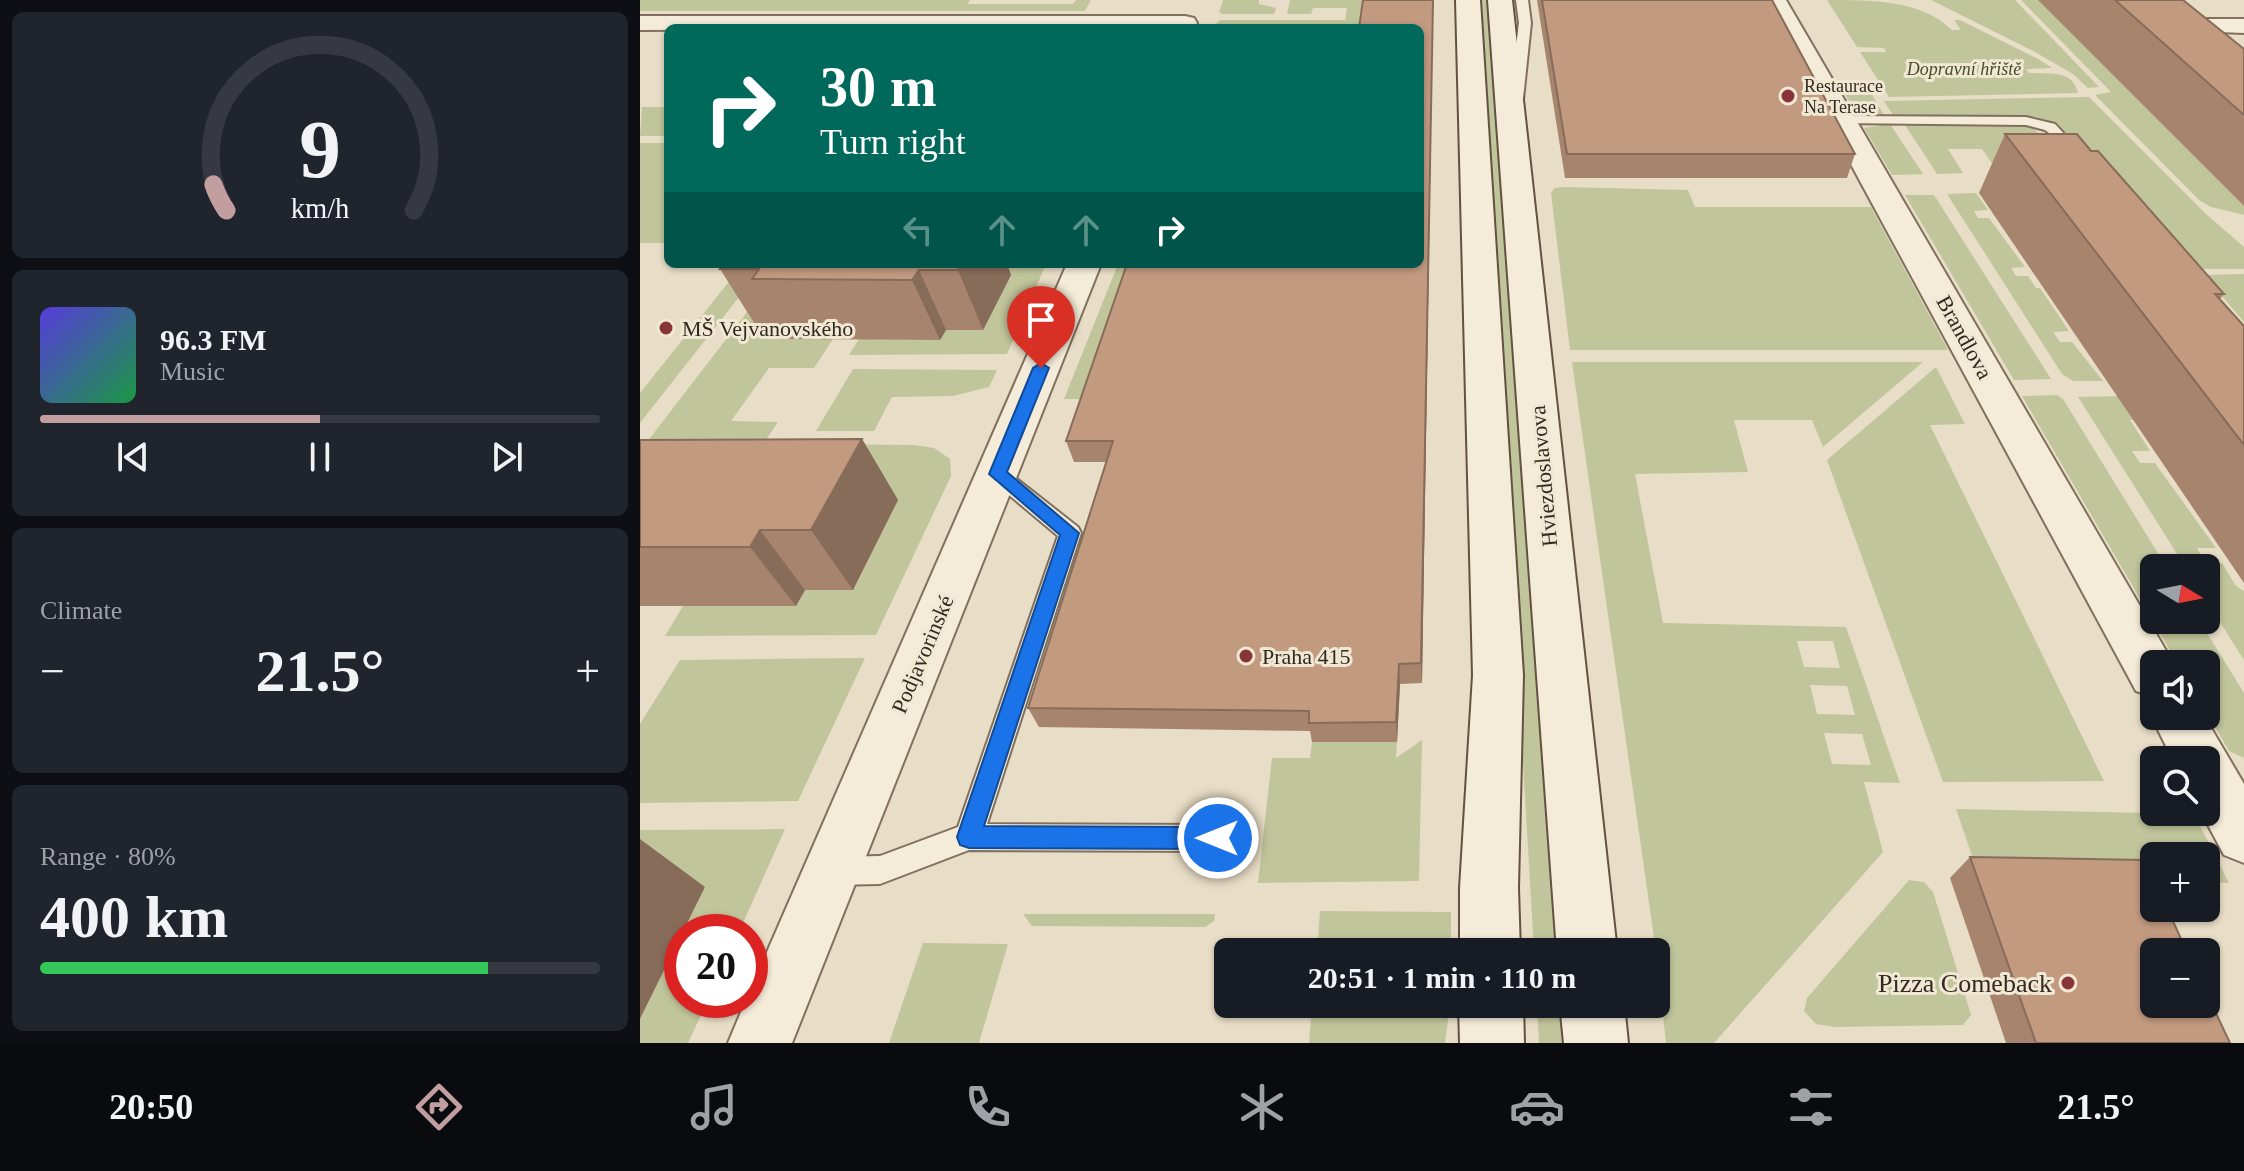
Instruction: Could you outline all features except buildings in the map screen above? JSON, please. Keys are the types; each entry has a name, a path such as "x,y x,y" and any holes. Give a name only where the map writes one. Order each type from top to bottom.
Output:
{"street":[{"path":"1468,0 1498,675 1490,938"},
{"name":"Hviezdoslavova","path":"1500,0 1586,938"},
{"name":"Brandlova","path":"1774,0 2140,651"},
{"path":"2178,7 2233,52"},
{"path":"640,23 1188,18"},
{"path":"2200,26 2244,26"},
{"name":"Podjavorinské","path":"760,1043 1082,268"},
{"path":"2220,794 2244,836"},
{"path":"1491,1018 1492,1043"},
{"path":"1593,1018 1596,1043"}],"lane":[{"path":"1512,136 1525,23 1522,0"},
{"path":"1842,120 2026,121 2050,127 2060,137"},
{"path":"969,837 1070,533 997,474"},
{"path":"831,871 880,870 969,837 1218,838"}],"green space":[{"path":"640,0 970,0 967,4 1073,4 1076,0 1091,0 1085,11 640,11"},
{"path":"1223,0 1259,0 1259,4 1276,8 1274,14 1222,14 1219,12"},
{"path":"1290,0 1367,0 1364,24 1216,24 1220,20 1345,20 1347,8 1313,8 1311,14 1287,14"},
{"path":"1479,0 1492,0 1566,938 1533,938"},
{"name":"Dopravní hřiště","path":"1827,0 1911,7 1940,20 1952,30 1961,30 1954,20 1960,20 2052,68 2026,69 2029,73 2066,76 2078,93 1889,97 1860,52 1886,52 1884,48 1857,47"},
{"path":"1931,0 2015,0 2099,87 2088,88 2073,74 2035,52"},
{"path":"2021,0 2039,0 2244,206 2244,215 2211,207 2199,200 2095,95 2111,92"},
{"path":"1836,81 1841,81 1849,93 1871,93 1884,115 1855,110"},
{"path":"2089,97 2206,214 2244,247 2244,269 2193,269 2013,193 1982,149 1948,149 1963,173 1937,174 1905,125 2024,126 2044,137 2059,137 2036,122 1896,120 1884,101"},
{"path":"642,107 664,107 664,136 640,136"},
{"path":"1890,124 1923,174 1892,175 1864,128"},
{"path":"640,143 664,143 664,243 640,243"},
{"path":"1555,188 1688,190 1695,207 1871,207 1948,350 1570,350 1551,193"},
{"path":"1976,193 1988,210 1974,211 1978,218 1989,218 2025,267 2011,268 2016,276 2028,276 2036,288 2040,288 2069,331 2053,332 2060,342 2072,342 2103,381 2073,381 2062,374 1947,194"},
{"path":"1905,195 1934,195 2051,379 2014,380"},
{"path":"740,268 762,268 640,423 640,393"},
{"path":"781,268 785,268 795,329 833,339 814,368 769,368 731,421 778,422 759,450 640,451"},
{"path":"907,268 1044,268 1007,354 849,355 859,339 940,340 946,330 983,330"},
{"path":"1116,268 1139,268 1095,399 1064,399"},
{"path":"2244,274 2244,322 2204,275"},
{"path":"1572,362 1923,362 1823,447 1812,420 1734,420 1748,472 1635,474 1663,623 1846,627 1900,783 1864,782 1883,852 1714,1043 1666,1043 1663,1018 1670,1018 1670,938 1654,938","holes":["1797,641 1833,641 1840,668 1804,667","1810,685 1847,686 1855,715 1817,714","1824,733 1862,734 1871,765 1832,764"]},
{"path":"1936,367 1965,424 1930,425 2104,781 1943,782 1827,460"},
{"path":"853,369 997,370 989,387 953,396 892,397 874,431 816,431"},
{"path":"2057,395 2063,399 2158,554 2140,554 2140,599 2022,396"},
{"path":"2167,395 2185,419 2130,420 2150,451 2132,451 2140,463 2155,463 2216,548 2197,548 2201,554 2177,554 2078,397"},
{"path":"783,444 915,445 934,448 950,459 951,476 876,635 665,636 683,606 796,606 805,590 854,589 898,500"},
{"path":"2220,563 2236,586 2244,591 2244,660 2220,622"},
{"path":"2161,634 2208,634 2217,650 2170,650"},
{"path":"2220,654 2244,693 2244,758 2229,751 2217,730 2220,730"},
{"path":"865,658 798,801 640,803 640,724 680,660"},
{"path":"1422,740 1419,881 1258,883 1272,758 1310,758 1312,742 1397,742 1396,758"},
{"path":"1956,809 2140,813 2140,826 2200,826 2208,842 2140,842 2140,882 1980,879"},
{"path":"785,829 747,914 692,914 705,887 640,887 640,830"},
{"path":"2220,865 2229,883 2220,883"},
{"path":"1909,880 1924,882 1933,892 1971,1015 1963,1025 1835,1027 1816,1024 1804,1011 1807,998"},
{"path":"1320,911 1451,912 1451,938 1318,938"},
{"path":"1023,914 1215,914 1214,921 1205,927 1032,926"},
{"path":"923,943 1008,944 979,1043 889,1043"},
{"path":"664,970 664,1018 700,1018 688,1043 640,1043 640,1019"},
{"path":"1311,1018 1448,1018 1445,1043 1309,1043"},
{"path":"1538,1018 1572,1018 1574,1043 1539,1043"}],"place":[{"name":"Restaurace Na Terase","path":"1788,96"},
{"name":"MŠ Vejvanovského","path":"666,328"},
{"name":"Praha 415","path":"1246,656"},
{"name":"Pizza Comeback","path":"2068,983"}],"route":[{"path":"1041,368 997,474 1070,533 969,837 1218,838"}]}
